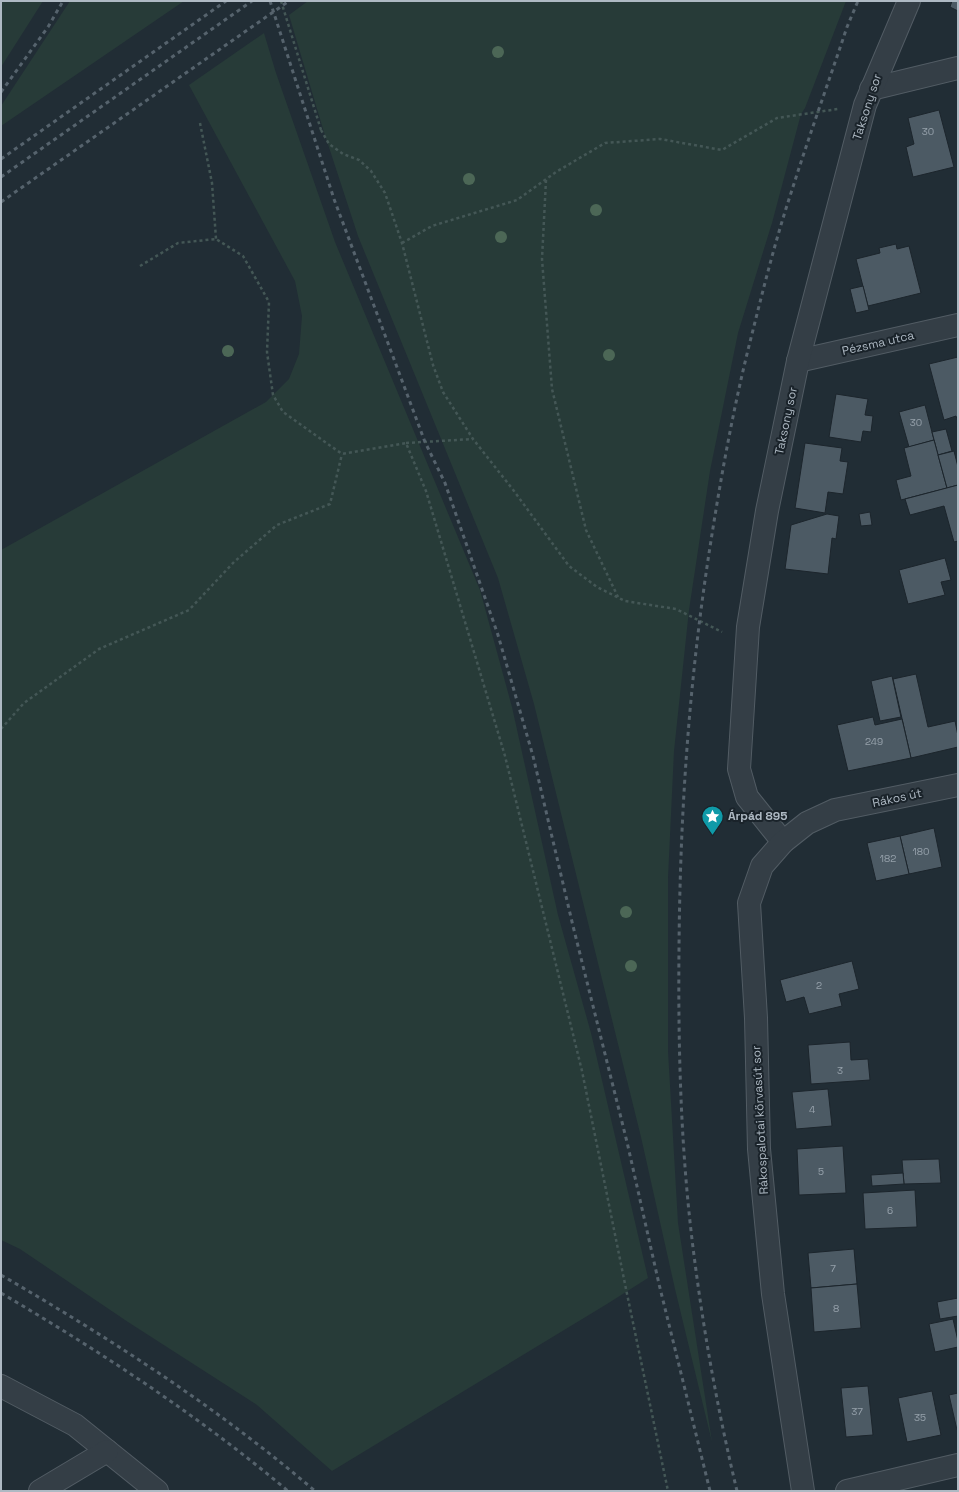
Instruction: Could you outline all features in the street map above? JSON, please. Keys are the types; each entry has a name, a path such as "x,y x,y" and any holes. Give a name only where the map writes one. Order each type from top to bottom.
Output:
{"street":[{"name":"Taksony sor","path":"783,842 747,797 738,769 748,627 767,511 798,361 868,97 909,1"},
{"path":"868,97 958,68"},
{"name":"Pézsma utca","path":"798,361 958,325"},
{"name":"Rákos út","path":"835,810 958,785"},
{"name":"Rákospalotai körvasút sor","path":"803,1491 773,1294 759,1150 756,1018 749,903 762,866 783,842 807,823 835,810"},
{"path":"1,1386 75,1425 157,1491"},
{"path":"40,1491 107,1451"},
{"path":"847,1491 958,1466"}],"path":[{"path":"281,1 321,130 329,144 343,154 359,160 371,171 385,193 402,243 433,365 443,392 473,439 514,491 569,566 597,587 625,601 676,609 721,630 747,655"},
{"path":"402,243 432,226 517,200 546,179 605,143 660,139 722,150 777,118 868,97"},
{"path":"200,124 212,183 216,239"},
{"path":"546,179 542,259 552,389 586,530 618,598"},
{"path":"140,266 178,242 216,239 243,256 269,302 267,352 273,395 283,412 342,454 406,443 473,439"},
{"path":"406,443 426,492 505,756 582,1071 627,1297 668,1491"},
{"path":"1,729 24,702 99,649 188,610 234,562 277,525 330,504 342,454"}],"green space":[{"path":"1,1 43,1 1,67"},
{"path":"70,1 184,1 1,126 1,106"},
{"path":"308,1 846,1 805,108 801,114 772,223 738,333 710,471 689,610 674,751 668,878 668,1051 678,1223 712,1442 675,1289 641,1137 534,704 498,578 358,236 323,129 289,15"},
{"path":"264,33 276,73 335,242 480,590 512,707 558,915 591,1033 648,1278 332,1471 257,1405 128,1322 20,1249 1,1240 1,550 266,402 289,379 299,354 302,316 295,281 189,85"}],"building":[{"path":"952,1 958,1 958,11 950,7"},
{"path":"939,110 954,167 913,177 906,147 914,144 908,118"},
{"path":"896,244 897,249 909,246 921,293 868,306 856,259 880,253 879,248"},
{"path":"863,286 869,310 856,313 850,289"},
{"path":"958,357 958,422 956,416 944,420 929,364"},
{"path":"836,394 868,399 865,415 873,416 871,432 863,431 861,442 829,437"},
{"path":"925,405 934,440 909,447 899,412"},
{"path":"946,429 952,451 938,455 932,432"},
{"path":"934,440 947,488 901,500 896,480 911,476 904,448"},
{"path":"805,443 842,448 840,461 848,462 843,494 828,492 825,513 795,508"},
{"path":"954,451 958,467 958,485 947,488 938,455"},
{"path":"958,485 958,541 954,542 944,506 910,515 905,499"},
{"path":"870,512 872,525 861,526 859,514"},
{"path":"827,514 839,516 836,539 832,538 828,574 785,569 791,525"},
{"path":"945,558 951,580 941,582 945,595 908,604 899,570"},
{"path":"916,674 928,727 955,721 958,736 958,747 911,758 893,679"},
{"path":"892,676 901,717 880,721 871,681"},
{"path":"873,717 875,725 902,719 911,758 848,771 837,725"},
{"path":"934,828 942,867 909,874 900,836"},
{"path":"900,836 909,874 876,881 867,843"},
{"path":"852,961 859,989 839,994 842,1006 809,1014 804,997 786,1002 780,980"},
{"path":"850,1042 851,1060 868,1059 870,1080 811,1084 808,1045"},
{"path":"828,1089 832,1126 796,1129 792,1092"},
{"path":"843,1146 846,1193 799,1195 797,1149"},
{"path":"939,1159 941,1183 904,1184 902,1160"},
{"path":"903,1173 904,1184 872,1186 871,1175"},
{"path":"915,1190 917,1227 865,1229 863,1193"},
{"path":"854,1249 857,1284 811,1288 808,1253"},
{"path":"857,1284 861,1328 814,1332 811,1288"},
{"path":"958,1298 958,1316 940,1319 937,1302"},
{"path":"953,1319 958,1347 935,1352 929,1324"},
{"path":"868,1386 873,1435 846,1437 841,1388"},
{"path":"932,1391 941,1435 907,1442 898,1398"},
{"path":"958,1393 958,1430 957,1430 949,1395"}],"railway":[{"path":"1,92 48,27 63,1"},
{"path":"1,159 226,1"},
{"path":"1,177 252,1"},
{"path":"270,1 334,199 425,442 445,483 498,635 533,756 710,1491"},
{"path":"1,202 289,1"},
{"path":"737,1491 718,1406 703,1321 686,1185 681,1106 679,1028 681,848 691,697 696,647 710,547 728,440 745,360 775,244 786,208 847,27 858,1"},
{"path":"1,1275 83,1324 163,1376 240,1431 315,1491"},
{"path":"1,1293 76,1338 149,1386 220,1437 288,1491"}],"place":[{"name":"Árpád 895","path":"713,836"}]}
